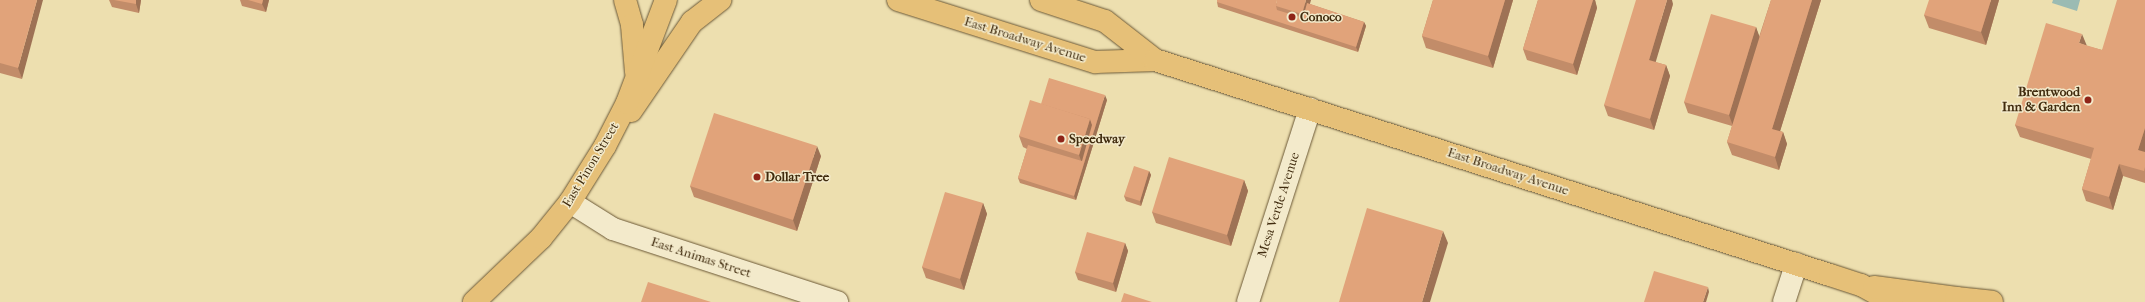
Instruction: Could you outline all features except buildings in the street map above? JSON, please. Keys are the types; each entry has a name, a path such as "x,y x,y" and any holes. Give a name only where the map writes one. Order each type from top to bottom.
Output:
{"main road":[{"path":"625,0 632,25 636,77"},
{"name":"East Pinon Street","path":"474,302 541,238 570,202 605,146 636,77 666,0"},
{"path":"605,146 652,84 692,22 720,0"},
{"name":"East Broadway Avenue","path":"898,0 1095,62 1155,60 1861,285 1960,300 1992,302"},
{"name":"East Broadway Avenue","path":"1041,0 1105,21 1155,60"},
{"name":"East Broadway Avenue","path":"1861,285 1892,302"}],"street":[{"name":"Mesa Verde Avenue","path":"1248,302 1310,109"},
{"name":"East Animas Street","path":"570,202 613,229 837,302"},
{"path":"1784,302 1796,264"}],"water":[{"path":"2053,0 2080,0 2077,11 2052,3"}],"place":[{"name":"Conoco","path":"1292,17"},
{"name":"Brentwood Inn & Garden","path":"2088,100"},
{"name":"Speedway","path":"1061,139"},
{"name":"Dollar Tree","path":"757,177"}]}
